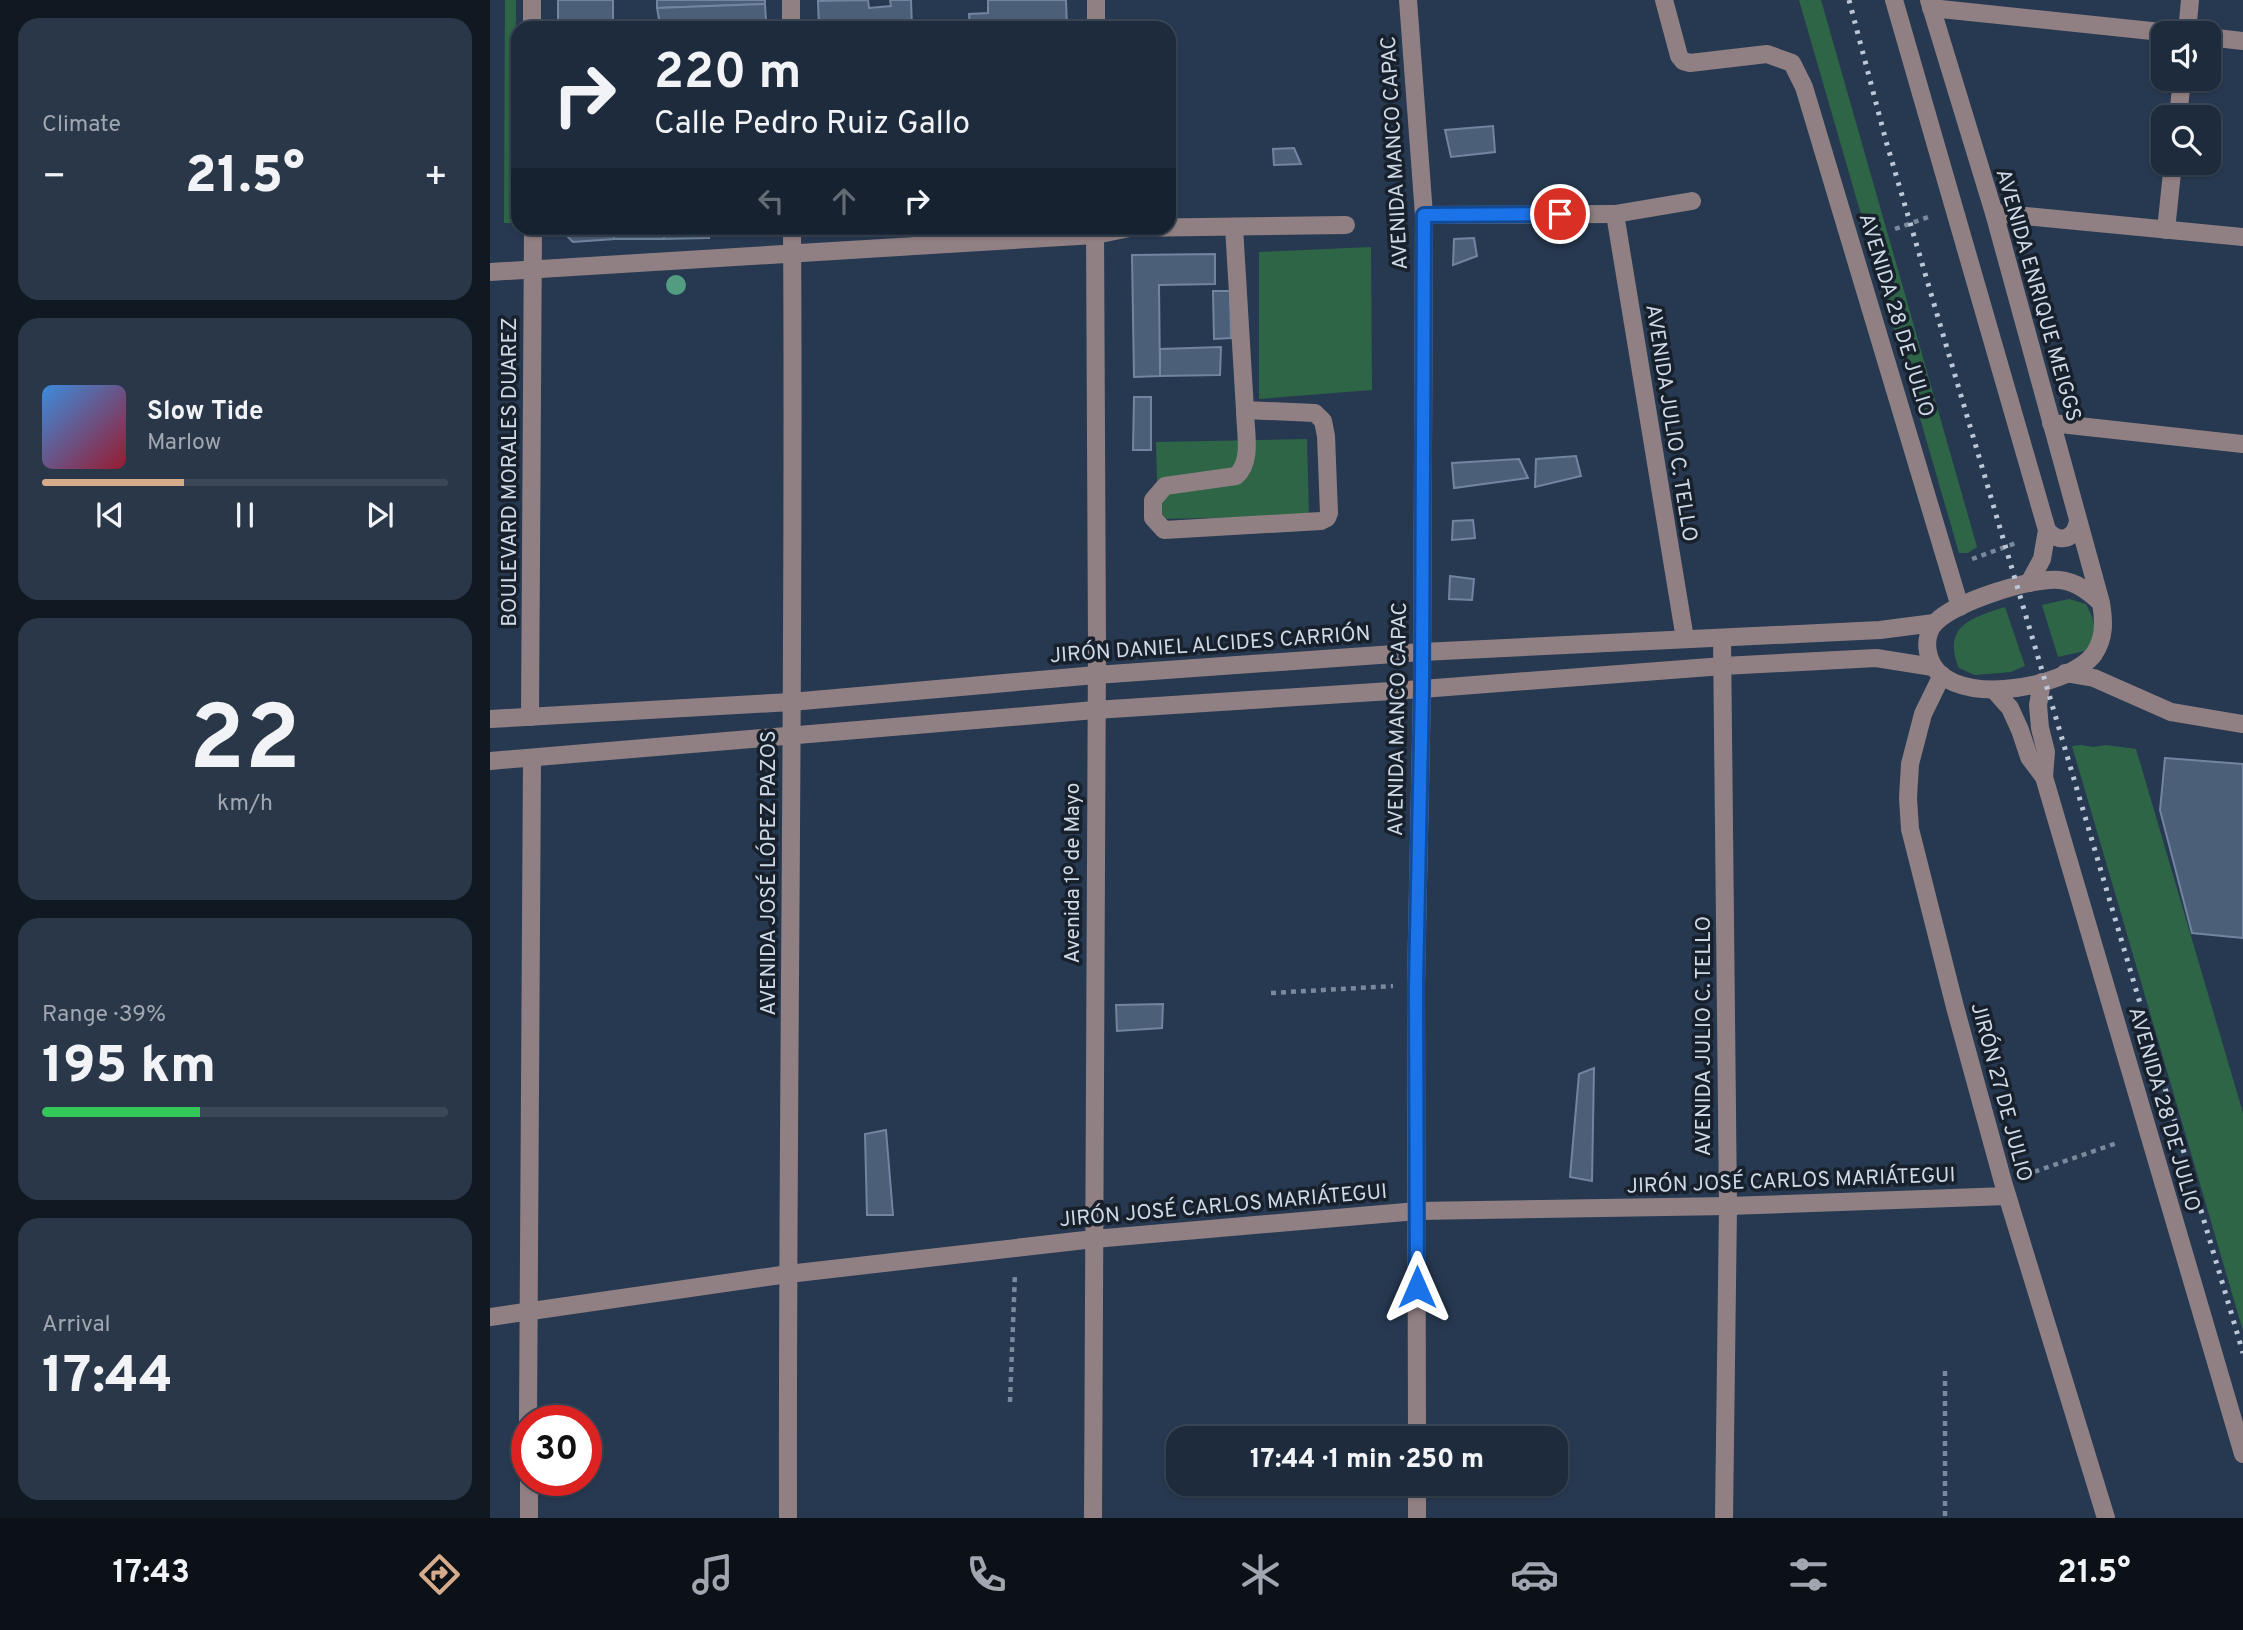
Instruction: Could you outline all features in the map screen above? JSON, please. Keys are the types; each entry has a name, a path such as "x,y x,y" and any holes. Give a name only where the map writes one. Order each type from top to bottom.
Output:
{"street":[{"path":"532,0 532,21"},
{"path":"791,0 791,21"},
{"path":"1096,0 1096,21"},
{"name":"AVENIDA MANCO CAPAC","path":"1408,0 1424,215 1422,689 1416,985 1417,1426"},
{"name":"AVENIDA 28 DE JULIO","path":"1664,0 1679,56 1683,61 1690,63 1767,54 1792,63 1804,87 1960,607"},
{"path":"1894,0 2047,530 2042,559 2029,583"},
{"path":"2188,21 2190,0"},
{"path":"1930,4 2151,31"},
{"name":"AVENIDA ENRIQUE MEIGGS","path":"1930,4 1994,213 2101,603"},
{"path":"2221,38 2243,41"},
{"path":"2166,230 2172,175"},
{"path":"1424,215 1615,214 1692,201"},
{"path":"1994,213 2243,237"},
{"name":"AVENIDA JULIO C. TELLO","path":"1615,214 1685,639"},
{"path":"1176,228 1346,225"},
{"path":"1234,227 1246,461 1243,470 1236,476 1164,486 1153,500 1153,518 1164,530 1321,521 1327,518 1329,513 1323,421 1315,413 1245,410"},
{"name":"BOULEVARD MORALES DUAREZ","path":"530,717 533,235"},
{"name":"AVENIDA JOSÉ LÓPEZ PAZOS","path":"788,1518 792,235"},
{"path":"490,272 1040,235"},
{"name":"Avenida 1º de Mayo","path":"1093,1518 1095,235"},
{"path":"2051,423 2243,444"},
{"path":"2047,530 2058,539 2066,539 2073,535 2078,521"},
{"path":"490,761 1096,710 1723,666 1876,658 1937,671 1958,684 1994,691 2042,682 2081,666 2094,654 2102,638 2104,620 2101,603 2076,584 2060,580 2029,583 1960,607 1934,623 1929,634 1927,645 1937,671"},
{"name":"JIRÓN DANIEL ALCIDES CARRIÓN","path":"490,719 791,702 1096,675 1422,652 1880,630 1934,623"},
{"name":"AVENIDA JULIO C. TELLO","path":"1722,638 1728,1206 1724,1518"},
{"name":"JIRÓN 27 DE JULIO","path":"1937,671 1912,754 1908,798 1910,829 2005,1189 2106,1518"},
{"path":"2065,673 2094,678 2171,712 2243,724"},
{"name":"AVENIDA 28 DE JULIO","path":"2042,682 2038,705 2046,752 2044,777"},
{"name":"AVENIDA 28 DE JULIO","path":"1994,691 2010,708 2021,730 2029,757 2044,777 2237,1416 2243,1454"},
{"path":"528,1405 533,758"},
{"name":"JIRÓN JOSÉ CARLOS MARIÁTEGUI","path":"490,1317 788,1274 1094,1239 1417,1211 1728,1206 2005,1189"},
{"path":"529,1496 529,1518"},
{"path":"1417,1496 1417,1518"}],"path":[{"path":"1895,229 1932,216"},
{"path":"1950,568 2020,541"},
{"path":"1271,992 1416,985"},
{"path":"2005,1189 2117,1143"},
{"path":"1010,1402 1016,1248"},
{"path":"1945,1371 1945,1518"}],"green space":[{"path":"505,0 516,0 516,21 511,21 511,223 504,223"},
{"path":"1799,0 1821,0 1977,547 1968,553 1959,553"},
{"path":"1371,247 1372,390 1259,399 1259,252"},
{"path":"1307,439 1309,516 1158,519 1156,442"},
{"path":"2069,599 2086,604 2092,617 2093,637 2089,650 2058,657 2042,605"},
{"path":"2005,607 2025,666 2011,672 1975,675 1959,668 1954,642 1957,633 1971,620"},
{"path":"2072,746 2136,749 2243,1113 2243,1331"}],"building":[{"path":"558,0 613,0 613,21 558,21"},
{"path":"657,0 765,0 765,4 657,8"},
{"path":"868,0 869,8 891,6 890,0 911,0 912,21 819,21 818,1"},
{"path":"988,0 1066,0 1067,21 970,21 969,14 988,13"},
{"path":"765,4 766,21 659,21 657,8"},
{"path":"1493,126 1495,152 1451,157 1445,130"},
{"path":"1294,148 1301,164 1274,165 1273,149"},
{"path":"566,235 614,235 614,239 573,242"},
{"path":"614,235 664,235 664,239 614,239"},
{"path":"664,235 709,235 709,238 664,239"},
{"path":"1474,238 1477,256 1453,265 1454,239"},
{"path":"1215,254 1215,284 1159,285 1160,376 1134,377 1132,255"},
{"path":"1213,291 1230,291 1231,338 1214,339"},
{"path":"1221,347 1220,375 1160,376 1160,349"},
{"path":"1134,397 1151,397 1151,450 1133,450"},
{"path":"1576,456 1581,476 1535,487 1536,459"},
{"path":"1519,459 1528,478 1454,488 1452,463"},
{"path":"1473,520 1475,538 1452,540 1453,521"},
{"path":"1450,576 1474,579 1472,600 1449,599"},
{"path":"2165,758 2243,764 2243,938 2192,933 2160,810"},
{"path":"1163,1004 1162,1028 1117,1031 1116,1005"},
{"path":"1594,1068 1592,1181 1570,1177 1579,1074"},
{"path":"886,1130 893,1215 867,1215 865,1134"}],"railway":[{"path":"1849,0 1886,141 2243,1353"}],"route":[{"path":"1417,1287 1416,985 1422,689 1424,215 1560,214"}]}
